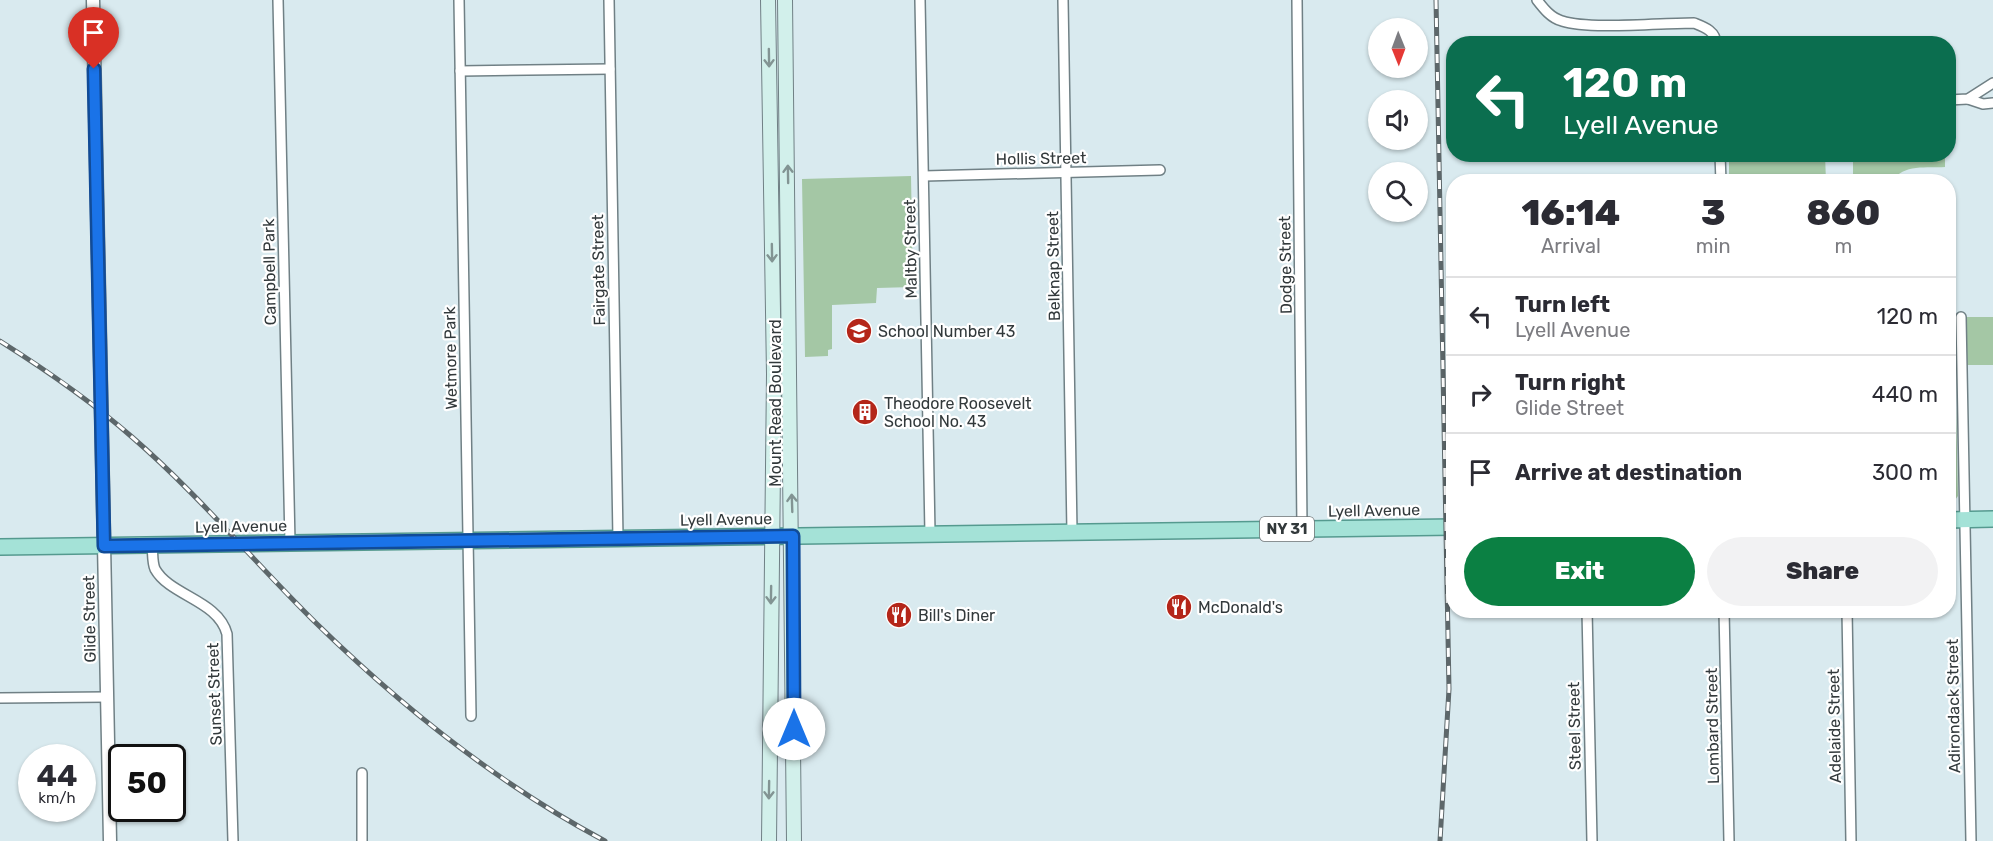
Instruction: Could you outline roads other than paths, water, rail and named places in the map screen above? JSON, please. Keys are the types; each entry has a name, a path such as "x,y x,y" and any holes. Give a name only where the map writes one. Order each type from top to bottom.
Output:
{"main road":[{"name":"Mount Read Boulevard","path":"768,0 774,374 769,841"},
{"name":"Mount Read Boulevard","path":"785,0 795,841"},
{"path":"1956,520 1993,519"},
{"name":"Lyell Avenue","path":"0,547 1446,527"}],"street":[{"name":"Glide Street","path":"93,0 110,841"},
{"name":"Campbell Park","path":"278,0 290,543"},
{"name":"Wetmore Park","path":"459,0 471,716"},
{"name":"Fairgate Street","path":"609,0 618,539"},
{"name":"Maltby Street","path":"920,0 930,534"},
{"name":"Belknap Street","path":"1063,0 1072,532"},
{"name":"Dodge Street","path":"1297,0 1302,529"},
{"path":"1538,0 1548,13 1561,21 1582,24 1694,23 1708,28 1714,36"},
{"path":"460,71 610,69"},
{"path":"1968,99 1993,83"},
{"path":"1956,100 1968,99 1983,104 1993,103"},
{"name":"Hollis Street","path":"924,176 1160,170"},
{"name":"Adirondack Street","path":"1961,317 1956,520 1971,841"},
{"name":"Sunset Street","path":"152,545 157,571 215,614 223,622 228,634 233,841"},
{"name":"Steel Street","path":"1587,618 1592,841"},
{"name":"Lombard Street","path":"1724,618 1729,841"},
{"name":"Adelaide Street","path":"1847,618 1851,841"},
{"path":"0,698 107,697"},
{"path":"362,773 362,841"}],"railway":[{"path":"1436,0 1446,530"},
{"path":"0,341 68,386 132,437 203,505 349,655 418,714 490,770 605,841"},
{"path":"1440,841 1449,689 1448,618"}],"place":[{"name":"School Number 43","path":"859,331"},
{"name":"Theodore Roosevelt School No. 43","path":"865,412"},
{"name":"McDonald's","path":"1179,607"},
{"name":"Bill's Diner","path":"899,615"}]}
